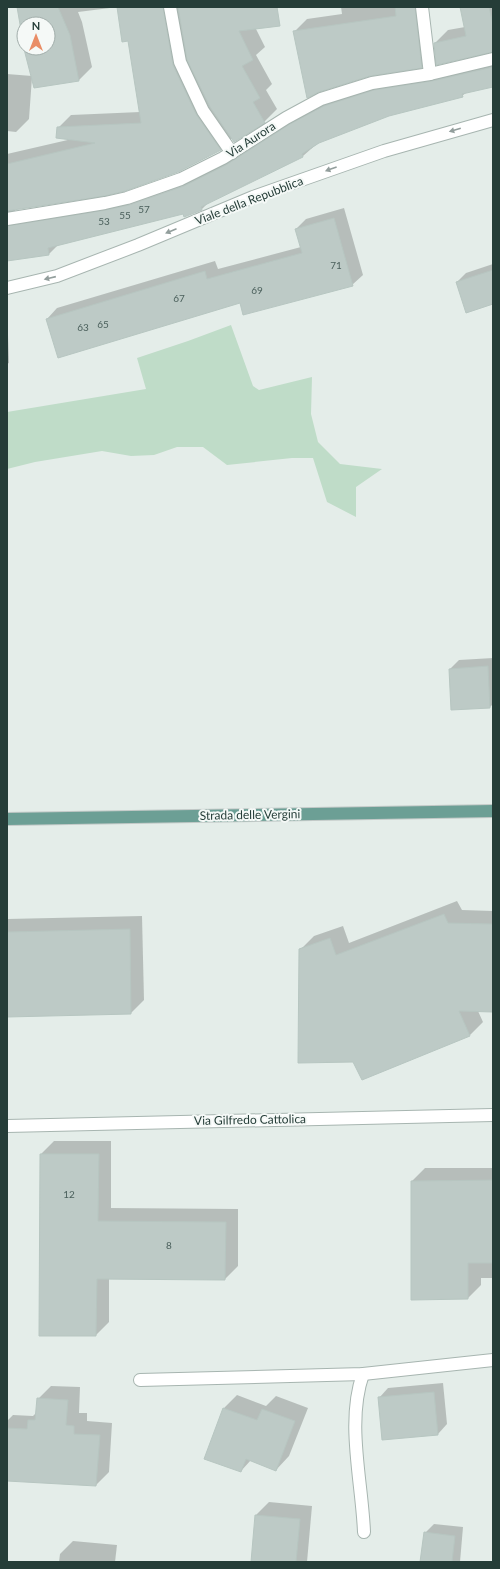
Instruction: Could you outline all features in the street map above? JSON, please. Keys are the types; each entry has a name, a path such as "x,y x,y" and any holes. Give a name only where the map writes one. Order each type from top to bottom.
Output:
{"main road":[{"name":"Strada delle Vergini","path":"7,819 493,811"}],"street":[{"path":"170,7 180,62 203,111 232,153"},
{"path":"422,7 430,74"},
{"name":"Via Aurora","path":"7,219 105,204 127,198 181,179 232,153 286,118 321,99 372,83 430,74 493,59"},
{"name":"Viale della Repubblica","path":"7,288 57,276 138,246 253,197 384,151 493,120"},
{"name":"Via Gilfredo Cattolica","path":"7,1126 493,1115"},
{"path":"140,1380 363,1374 493,1360"},
{"path":"363,1374 357,1390 355,1432 364,1532"}],"green space":[{"path":"231,325 253,386 259,390 312,377 311,414 318,442 340,464 382,469 356,487 356,517 327,502 313,458 292,458 227,465 203,447 177,447 154,455 131,456 102,451 35,462 7,469 7,412 146,389 137,358"}],"building":[{"path":"17,7 58,7 70,35 79,81 34,88 26,56 56,56 56,16 19,16"},
{"path":"117,7 163,7 173,65 196,114 221,150 178,172 125,191 104,196 7,211 7,164 95,143 56,138 57,127 141,123 128,41 122,42"},
{"path":"178,7 277,7 280,26 239,31 253,60 242,66 260,98 253,102 265,123 234,142 210,107 187,60"},
{"path":"395,7 415,7 422,68 370,76 319,92 307,98 293,31 396,16"},
{"path":"460,7 489,7 493,24 493,52 436,65 434,43 466,36"},
{"path":"493,67 493,87 462,94 463,97 389,116 319,143 302,154 303,157 201,207 202,210 184,217 183,214 48,248 49,255 7,261 7,226 129,205 184,186 226,165 290,124 324,106 374,90 432,81"},
{"path":"334,218 353,286 243,315 240,303 58,358 46,319 205,271 207,279 302,253 295,229"},
{"path":"493,270 493,304 466,313 456,282"},
{"path":"488,666 490,708 451,710 449,669"},
{"path":"444,914 448,923 493,924 493,1012 459,1011 470,1036 362,1080 353,1062 298,1063 299,949 330,938 336,955"},
{"path":"130,929 131,1014 7,1017 7,932"},
{"path":"40,1154 99,1154 98,1221 226,1222 225,1280 97,1279 96,1336 39,1336"},
{"path":"493,1180 493,1263 468,1263 468,1299 411,1300 411,1181"},
{"path":"434,1392 438,1435 382,1440 378,1397"},
{"path":"37,1398 68,1400 66,1425 74,1426 74,1434 100,1435 96,1486 7,1481 7,1428 27,1429 28,1420 35,1420"},
{"path":"223,1408 257,1420 262,1409 295,1421 276,1471 246,1459 241,1472 204,1459"},
{"path":"255,1515 300,1519 296,1562 251,1562"},
{"path":"424,1532 455,1536 452,1562 420,1562"}]}
